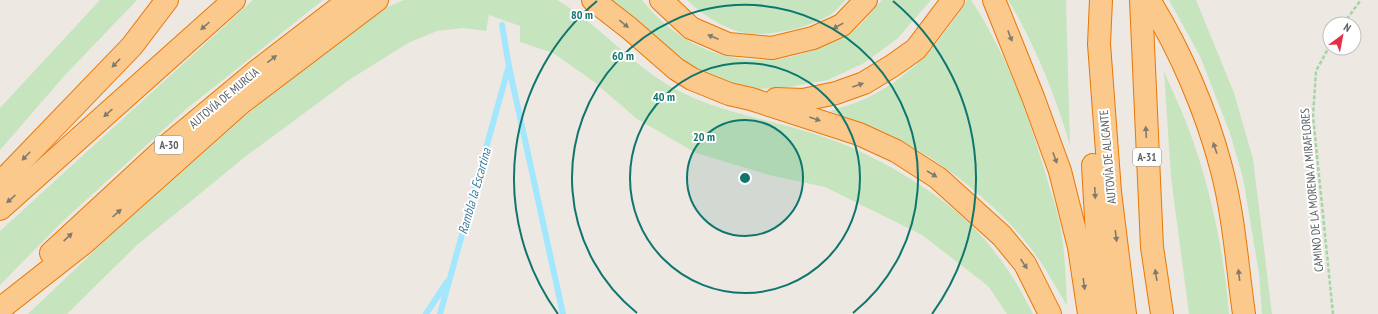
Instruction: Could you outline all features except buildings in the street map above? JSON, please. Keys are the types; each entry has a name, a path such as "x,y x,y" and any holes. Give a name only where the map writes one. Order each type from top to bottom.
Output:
{"highway":[{"path":"132,46 167,0"},
{"path":"0,183 178,0"},
{"path":"0,209 234,0"},
{"name":"AUTOVÍA DE MURCIA","path":"0,303 96,210 169,144 258,70 349,0"},
{"path":"0,309 84,243 241,103 377,0"},
{"path":"593,0 676,68 692,79 729,94 751,99 859,134 896,151 938,178 972,207 1002,236 1025,264 1050,314"},
{"path":"661,0 691,28 728,44 772,48 813,38 842,25 866,0"},
{"path":"994,0 1031,90 1060,171 1079,247 1089,314"},
{"name":"AUTOVÍA DE ALICANTE","path":"1101,0 1099,44 1110,192 1125,314"},
{"name":"A-31","path":"1141,0 1152,247 1162,314"},
{"path":"1149,0 1166,27 1187,70 1221,167 1232,221 1244,314"},
{"path":"751,99 803,100 836,93 864,83 916,49 952,2"},
{"path":"1099,44 1089,76 1098,254 1105,314"}],"path":[{"path":"1349,16 1361,0"},
{"name":"CAMINO DE LA MORENA A MIRAFLORES","path":"1324,56 1316,71 1313,116 1333,314"}],"green space":[{"path":"100,0 137,0 65,75 0,150 0,108"},
{"path":"253,0 323,0 185,110 62,222 0,285 0,231"},
{"path":"404,0 557,0 589,22 649,72 683,93 733,112 801,130 838,142 881,162 923,187 960,215 992,248 1021,291 1033,314 1007,314 988,286 922,235 825,187 769,175 696,153 637,119 593,81 553,53 520,42 520,26 489,15 486,31 463,28 437,31 408,43 349,80 245,157 137,245 67,314 28,314 109,237 254,108 305,69 346,34 385,8"},
{"path":"610,0 642,0 659,19 678,34 698,46 720,54 742,59 766,60 790,57 814,50 835,41 859,26 882,0 931,0 897,39 864,63 828,80 789,87 758,89 724,81 696,70"},
{"path":"687,0 846,0 830,15 810,24 780,32 751,34 734,30 716,22"},
{"path":"967,0 971,0 995,41 1014,83 1031,127 1060,224 1066,275 1067,306 1045,269 1015,229 964,182 946,168 900,140 870,126 830,111 856,103 866,98 886,87 914,67 948,29"},
{"path":"1008,0 1066,0 1070,145 1044,70 1027,34"},
{"path":"1169,0 1196,0 1234,93 1253,159 1272,314 1262,314 1259,274 1243,178 1230,133 1200,56"},
{"path":"1164,71 1189,130 1204,175 1220,244 1229,314 1189,314 1171,177"}],"waterway":[{"name":"Rambla la Escartina","path":"502,25 509,67 563,314"},
{"name":"Rambla la Escartina","path":"440,314 508,69"},
{"path":"426,314 447,282"}]}
